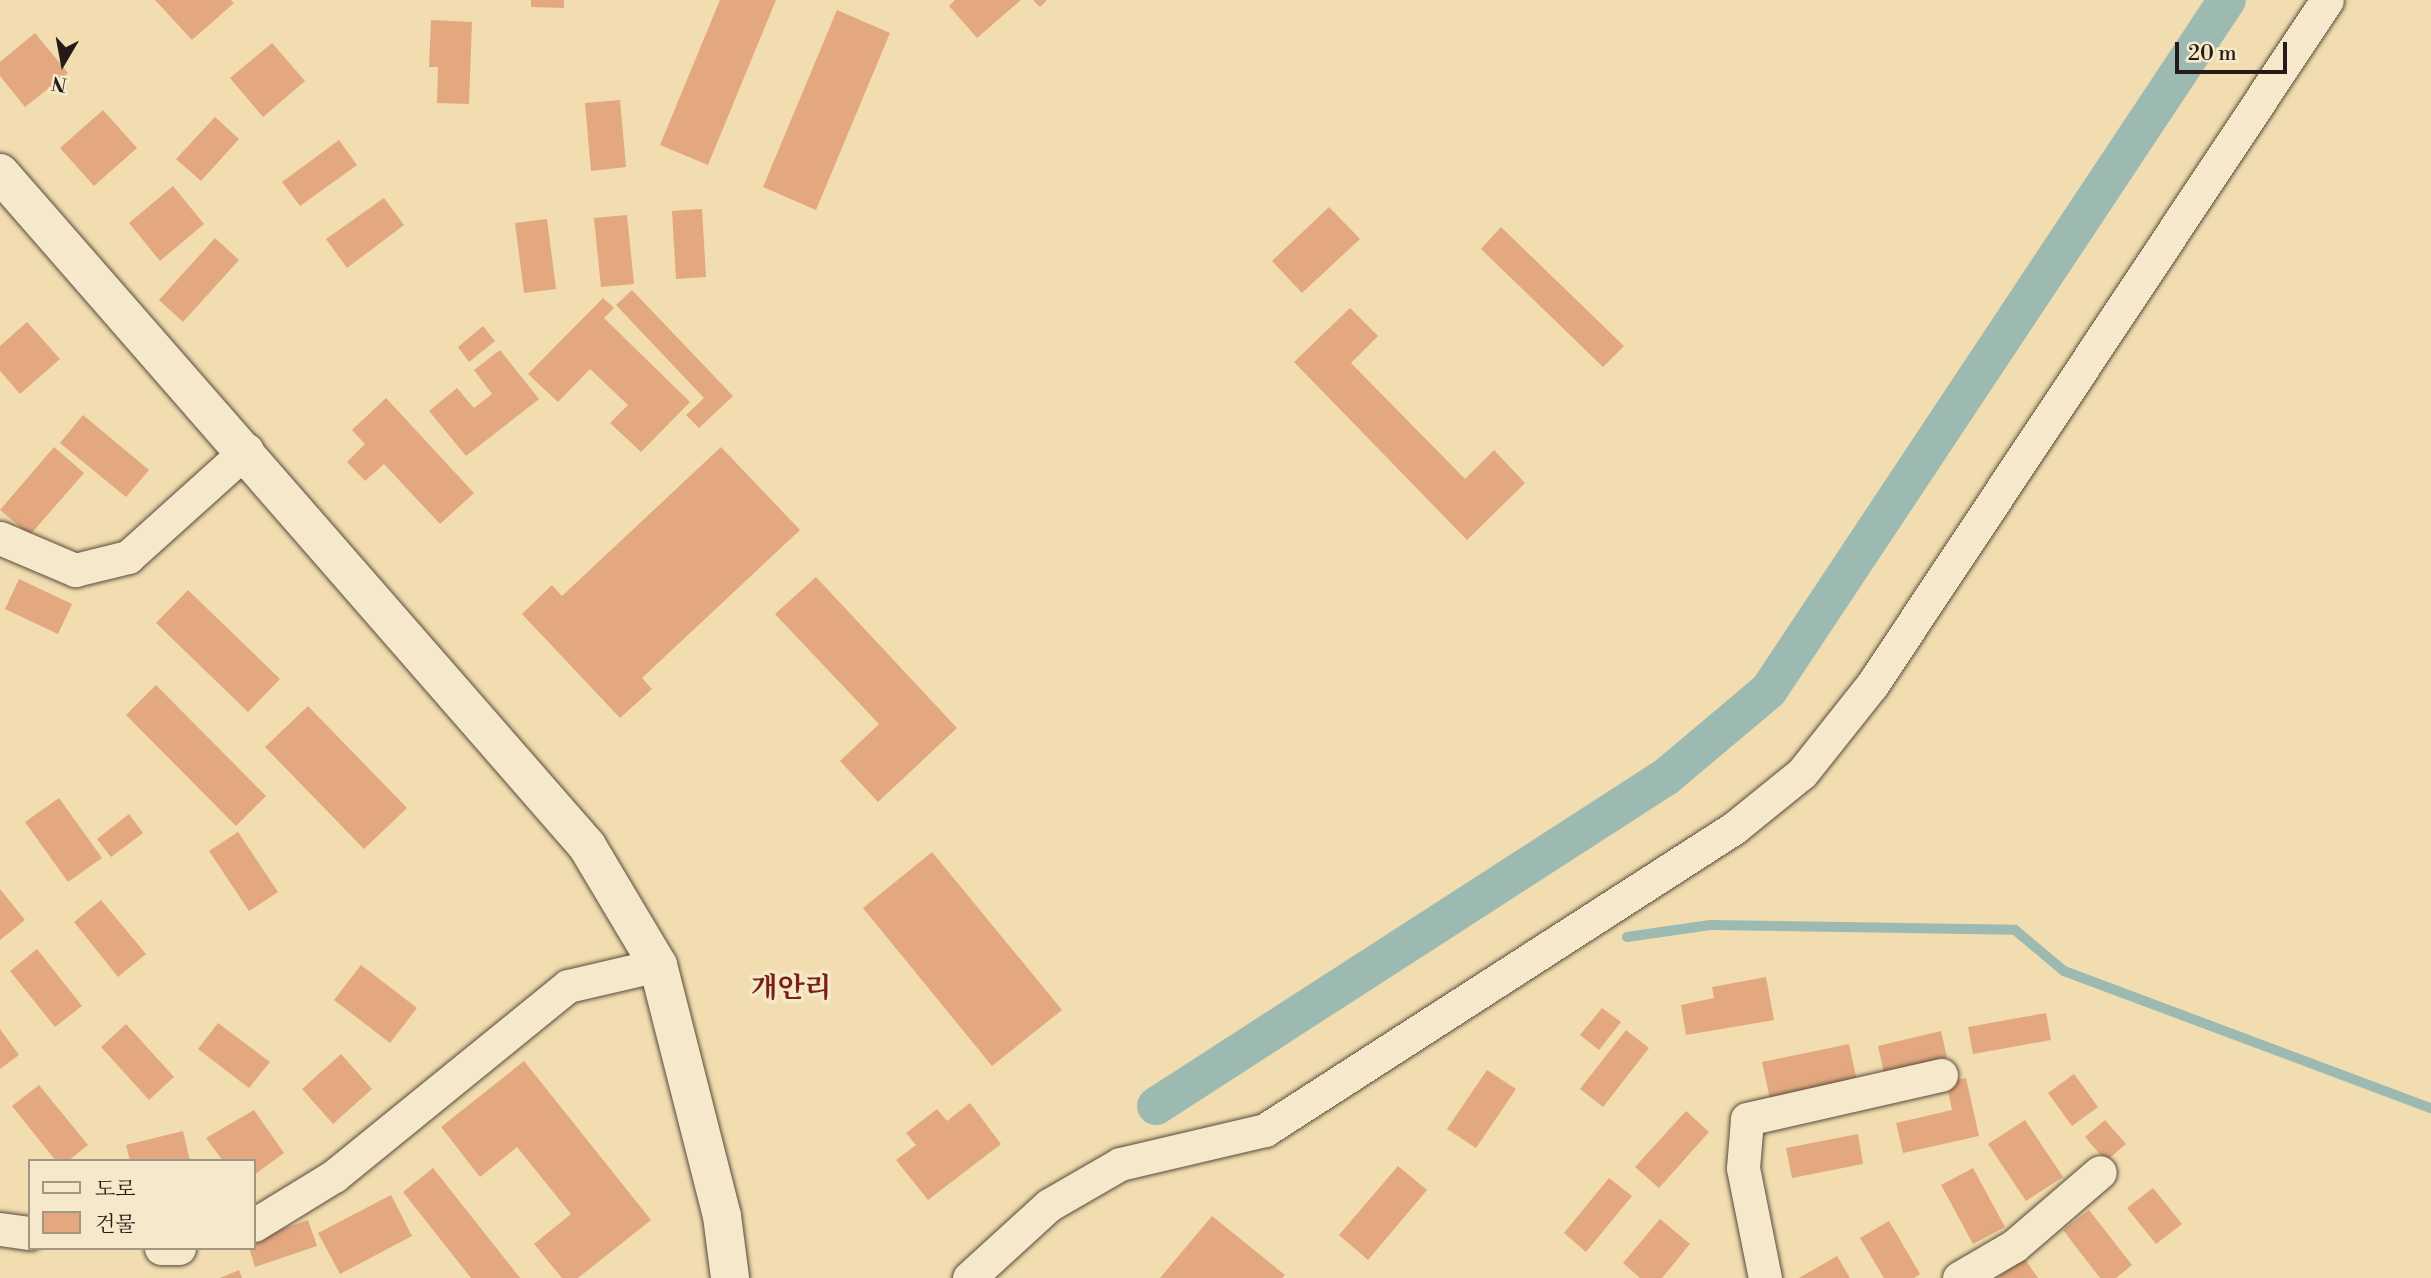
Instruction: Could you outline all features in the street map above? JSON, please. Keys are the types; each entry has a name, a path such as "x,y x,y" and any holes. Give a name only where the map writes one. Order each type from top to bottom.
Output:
{"main road":[{"path":"0,173 247,450 587,846 658,965 722,1216 730,1278"}],"street":[{"path":"972,1277 1049,1205 1120,1164 1265,1129 1734,828 1802,772 1872,685 2327,0"},
{"path":"0,538 75,570 128,557 247,450"},
{"path":"256,1223 334,1176 568,986 658,965"},
{"path":"1765,1278 1743,1168 1747,1119 1941,1075"},
{"path":"1959,1278 2014,1246 2100,1172"},
{"path":"0,1229 28,1233"}],"building":[{"path":"155,0 231,0 234,3 192,40"},
{"path":"531,0 564,0 564,8 531,7"},
{"path":"720,0 776,0 708,165 660,145"},
{"path":"955,0 1021,0 977,38 949,6"},
{"path":"1033,0 1047,0 1040,7"},
{"path":"837,10 890,33 816,210 763,187"},
{"path":"431,20 472,22 469,104 437,103 438,67 429,67"},
{"path":"35,33 68,73 25,107 0,76 0,62"},
{"path":"272,43 305,81 263,117 230,78"},
{"path":"620,100 626,167 591,171 585,103"},
{"path":"103,110 137,148 94,186 60,148"},
{"path":"215,117 239,139 201,181 176,159"},
{"path":"339,140 357,165 300,206 282,182"},
{"path":"173,186 204,224 160,261 129,223"},
{"path":"384,198 404,225 347,268 326,239"},
{"path":"1329,207 1360,239 1302,293 1272,261"},
{"path":"702,209 706,277 676,279 672,211"},
{"path":"627,215 634,284 601,287 594,218"},
{"path":"547,219 556,289 524,293 515,223"},
{"path":"1501,227 1624,346 1603,367 1481,249"},
{"path":"215,238 239,260 183,322 159,300"},
{"path":"632,290 733,396 699,428 686,415 704,398 616,305"},
{"path":"603,298 614,308 604,318 690,402 641,452 610,423 628,405 590,369 558,402 528,374"},
{"path":"1350,308 1378,336 1351,363 1465,479 1494,450 1525,483 1467,540 1294,362"},
{"path":"27,322 60,359 20,394 0,371 0,346"},
{"path":"483,326 495,341 469,362 458,347"},
{"path":"500,350 539,399 466,456 429,411 457,388 474,408 492,394 474,370"},
{"path":"386,398 474,493 440,524 384,464 365,481 347,462 365,444 352,430"},
{"path":"83,415 149,470 126,497 60,443"},
{"path":"54,447 84,473 30,535 0,510"},
{"path":"721,447 800,530 642,678 652,689 620,718 522,614 552,585 562,596"},
{"path":"816,577 957,728 878,802 840,761 879,724 775,614"},
{"path":"19,579 72,604 58,634 5,609"},
{"path":"188,590 280,679 248,712 156,623"},
{"path":"156,685 266,796 236,826 126,715"},
{"path":"308,706 407,808 364,849 265,747"},
{"path":"59,798 102,858 68,882 25,822"},
{"path":"129,814 143,833 111,857 97,839"},
{"path":"238,832 278,892 249,911 209,851"},
{"path":"932,852 1062,1010 992,1066 863,908"},
{"path":"0,889 25,920 0,940"},
{"path":"101,900 146,954 118,977 74,922"},
{"path":"37,949 82,1006 55,1027 10,971"},
{"path":"361,965 417,1008 390,1043 334,1000"},
{"path":"1766,977 1774,1020 1686,1035 1681,1005 1714,998 1712,987"},
{"path":"1602,1008 1621,1022 1599,1050 1580,1035"},
{"path":"2046,1013 2051,1040 1973,1054 1968,1027"},
{"path":"218,1023 270,1062 249,1088 198,1049"},
{"path":"126,1024 174,1077 149,1100 101,1047"},
{"path":"0,1029 19,1055 0,1069"},
{"path":"1626,1030 1649,1048 1603,1107 1580,1089"},
{"path":"1941,1031 1947,1058 1884,1073 1878,1046"},
{"path":"1849,1044 1857,1081 1770,1099 1762,1062"},
{"path":"341,1054 372,1089 333,1124 302,1089"},
{"path":"524,1061 651,1220 578,1278 562,1278 534,1244 571,1214 517,1147 480,1177 441,1127"},
{"path":"1487,1070 1516,1089 1476,1148 1447,1129"},
{"path":"2074,1074 2098,1107 2072,1126 2048,1093"},
{"path":"1966,1078 1979,1136 1903,1153 1896,1123 1952,1110 1946,1082"},
{"path":"39,1085 88,1145 70,1159 54,1159 12,1106"},
{"path":"970,1103 1001,1144 928,1200 896,1160 916,1145 906,1133 937,1109 947,1121"},
{"path":"254,1110 284,1153 256,1174 256,1159 222,1159 206,1138"},
{"path":"1686,1111 1709,1132 1659,1188 1635,1167"},
{"path":"2025,1120 2063,1177 2026,1201 1988,1144"},
{"path":"2105,1120 2126,1144 2106,1161 2085,1137"},
{"path":"183,1131 190,1159 130,1159 126,1145"},
{"path":"1858,1134 1863,1164 1792,1178 1786,1148"},
{"path":"1398,1166 1427,1190 1368,1260 1339,1235"},
{"path":"433,1168 520,1278 471,1278 403,1192"},
{"path":"1973,1168 2005,1227 1973,1244 1941,1185"},
{"path":"1609,1178 1632,1196 1586,1252 1564,1233"},
{"path":"2153,1188 2182,1224 2156,1244 2127,1208"},
{"path":"391,1195 412,1236 340,1274 318,1233"},
{"path":"2089,1210 2132,1265 2116,1278 2100,1278 2063,1230"},
{"path":"1212,1216 1285,1275 1282,1278 1160,1278"},
{"path":"1660,1219 1690,1244 1662,1278 1640,1278 1623,1263"},
{"path":"308,1220 317,1246 255,1267 250,1250 256,1250 256,1238"},
{"path":"1889,1221 1920,1274 1914,1278 1884,1278 1860,1238"},
{"path":"1837,1256 1850,1278 1799,1278"},
{"path":"2024,1258 2038,1278 1997,1278"},
{"path":"239,1270 242,1278 220,1278"}],"waterway":[{"path":"1156,1106 1667,776 1769,690 2227,0"},
{"path":"1627,937 1710,925 2015,930 2064,971 2431,1108"}],"district":[{"name":"개안리","path":"791,989"}]}
